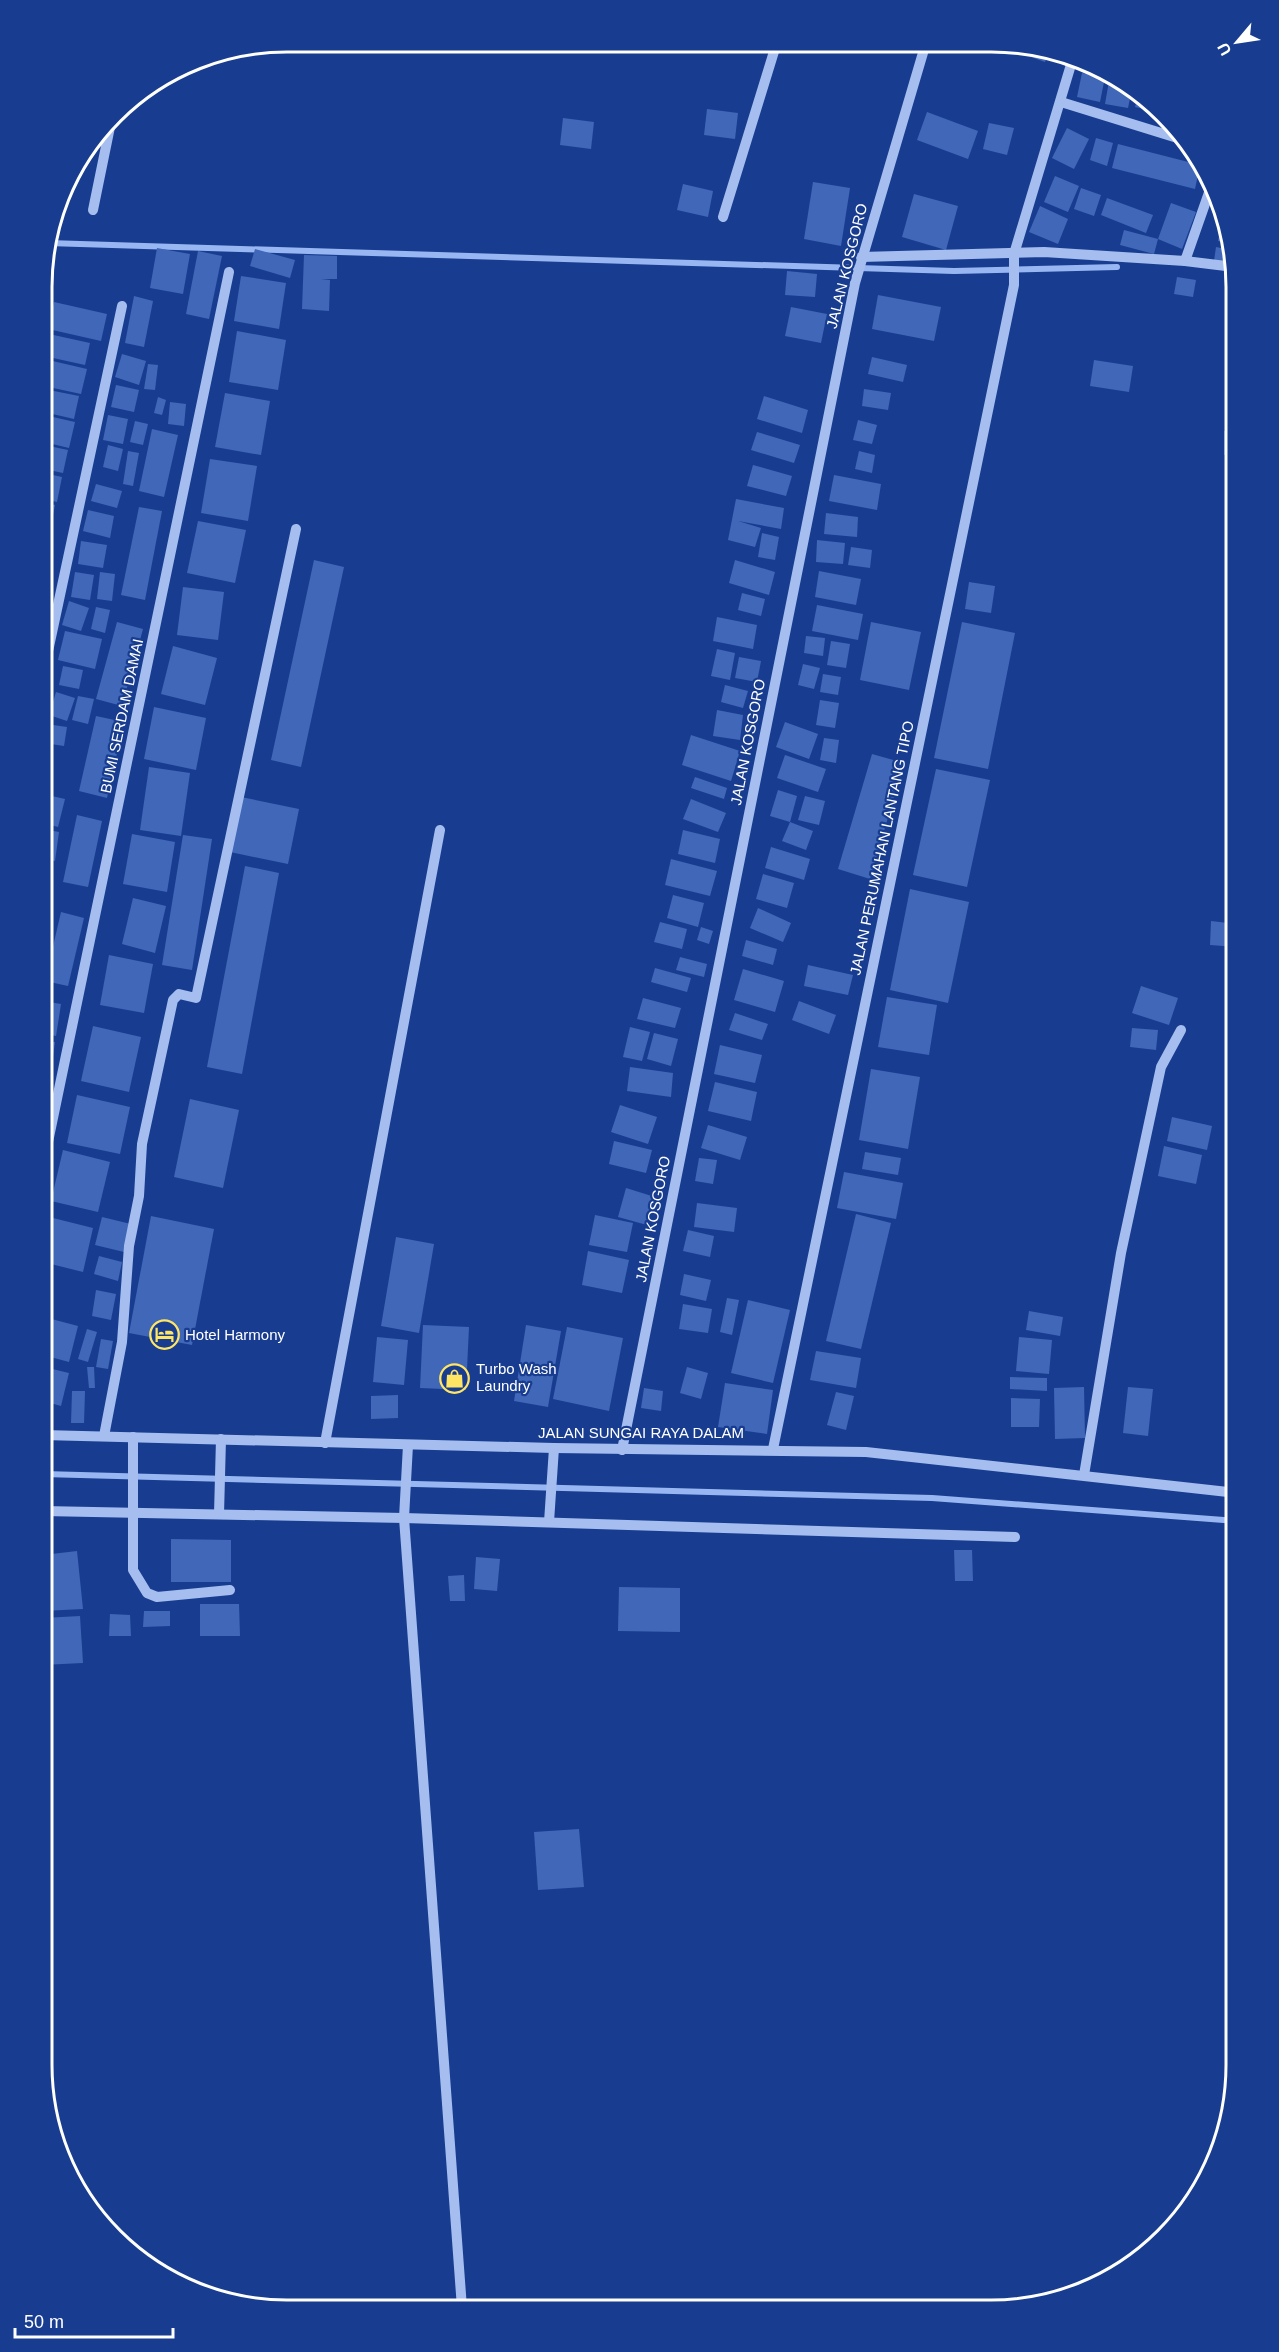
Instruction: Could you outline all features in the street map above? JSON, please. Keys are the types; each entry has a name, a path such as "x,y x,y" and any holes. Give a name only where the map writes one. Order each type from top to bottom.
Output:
{"street":[{"path":"723,217 774,52"},
{"name":"JALAN KOSGORO","path":"622,1450 855,283 923,52"},
{"name":"JALAN PERUMAHAN LANTANG TIPO","path":"773,1449 1014,285 1014,254 1071,66"},
{"path":"1061,102 1172,136"},
{"path":"93,210 103,142"},
{"path":"1185,261 1208,195"},
{"path":"861,258 1044,252 1091,257 1185,261 1225,266"},
{"name":"BUMI SERDAM DAMAI","path":"52,1123 230,273"},
{"path":"52,633 122,306"},
{"path":"104,1436 122,1342 129,1246 139,1196 142,1144 173,1000 179,994 196,998 296,529"},
{"path":"324,1443 440,830"},
{"path":"1084,1475 1121,1253 1161,1067 1181,1030"},
{"name":"JALAN SUNGAI RAYA DALAM","path":"52,1435 622,1450 773,1449 866,1452 1226,1492"},
{"path":"133,1437 135,1456 133,1570 147,1593 157,1597 230,1590"},
{"path":"219,1510 222,1439"},
{"path":"408,1445 404,1518 461,2300"},
{"path":"549,1518 554,1448"},
{"path":"52,1511 133,1507 404,1518 549,1518 1015,1537"}],"building":[{"path":"1027,56 1046,59 1045,62"},
{"path":"1082,73 1104,81 1100,102 1077,97"},
{"path":"1109,84 1130,98 1128,108 1105,104"},
{"path":"1136,102 1145,109 1135,107"},
{"path":"707,109 738,113 735,139 704,135"},
{"path":"927,112 978,131 968,159 917,140"},
{"path":"563,118 594,122 591,149 560,145"},
{"path":"989,123 1014,128 1007,155 983,149"},
{"path":"1067,128 1089,139 1074,169 1052,158"},
{"path":"1096,138 1113,143 1107,166 1090,160"},
{"path":"1118,144 1190,163 1198,175 1195,189 1112,168"},
{"path":"1055,176 1079,186 1068,212 1044,202"},
{"path":"813,182 850,188 841,246 804,239"},
{"path":"683,184 713,191 708,217 677,210"},
{"path":"1081,188 1101,195 1094,216 1074,209"},
{"path":"914,194 958,206 946,250 902,237"},
{"path":"1107,198 1153,215 1146,233 1101,215"},
{"path":"1171,203 1196,212 1182,249 1158,239"},
{"path":"1040,206 1068,219 1058,244 1029,232"},
{"path":"1124,230 1158,239 1154,254 1120,245"},
{"path":"1216,247 1223,248 1225,263 1214,261"},
{"path":"157,248 190,254 183,294 150,288"},
{"path":"255,249 295,260 290,278 250,266"},
{"path":"198,251 222,256 209,319 186,314"},
{"path":"304,255 337,256 337,279 321,279 330,280 329,311 302,309"},
{"path":"787,271 817,274 815,297 785,295"},
{"path":"241,276 286,283 279,329 234,321"},
{"path":"1177,277 1196,280 1193,297 1174,294"},
{"path":"878,295 941,307 934,341 872,329"},
{"path":"134,296 153,301 144,347 125,343"},
{"path":"54,302 107,314 101,341 52,330"},
{"path":"791,307 827,314 821,343 785,336"},
{"path":"237,331 286,340 278,390 229,382"},
{"path":"52,335 90,343 85,365 52,358"},
{"path":"122,354 146,361 139,385 115,377"},
{"path":"872,357 907,365 903,382 868,374"},
{"path":"1094,360 1133,366 1129,392 1090,386"},
{"path":"52,361 87,369 81,394 52,388"},
{"path":"148,364 158,365 155,390 144,389"},
{"path":"116,385 139,390 134,412 111,407"},
{"path":"864,389 891,393 888,410 862,406"},
{"path":"52,391 79,396 74,419 52,414"},
{"path":"225,393 270,401 261,455 215,447"},
{"path":"764,396 808,410 802,433 757,419"},
{"path":"158,397 166,400 162,415 154,413"},
{"path":"170,402 186,404 184,426 168,424"},
{"path":"108,415 128,419 123,444 103,440"},
{"path":"52,417 75,422 69,448 52,444"},
{"path":"858,420 877,425 872,444 853,440"},
{"path":"135,421 148,424 143,445 130,442"},
{"path":"152,429 178,435 164,497 139,491"},
{"path":"1224,431 1226,431 1226,455 1224,455"},
{"path":"757,432 800,445 794,463 751,450"},
{"path":"108,445 123,449 118,471 103,467"},
{"path":"52,447 68,450 63,473 52,471"},
{"path":"128,451 139,453 133,486 123,484"},
{"path":"859,451 875,455 872,473 855,469"},
{"path":"210,459 257,466 248,521 201,513"},
{"path":"753,465 792,476 786,496 747,486"},
{"path":"52,475 62,477 57,502 52,501"},
{"path":"834,475 881,484 877,510 829,501"},
{"path":"96,484 122,491 117,508 91,501"},
{"path":"736,499 784,508 781,529 738,521 761,528 755,547 728,540"},
{"path":"52,504 55,505 52,520"},
{"path":"139,507 162,511 145,600 121,595"},
{"path":"88,510 114,516 110,538 83,531"},
{"path":"826,513 858,517 857,537 824,534"},
{"path":"198,521 246,530 235,583 187,573"},
{"path":"762,533 779,537 775,560 758,557"},
{"path":"817,540 845,543 843,564 816,562"},
{"path":"81,541 107,545 103,568 78,564"},
{"path":"851,547 872,550 870,568 848,565"},
{"path":"314,560 344,567 301,767 271,760"},
{"path":"735,560 775,572 769,595 729,583"},
{"path":"819,571 861,579 856,605 815,597"},
{"path":"75,572 94,575 90,600 71,597"},
{"path":"100,572 115,574 112,601 97,599"},
{"path":"969,582 995,586 991,613 965,609"},
{"path":"183,587 224,592 218,640 177,635"},
{"path":"742,593 765,599 761,616 738,610"},
{"path":"69,601 89,608 81,631 62,625"},
{"path":"817,605 863,614 858,640 812,631"},
{"path":"96,607 110,610 105,633 91,629"},
{"path":"717,617 757,625 753,649 713,641"},
{"path":"117,622 143,629 122,706 96,699"},
{"path":"871,622 921,632 909,690 860,680"},
{"path":"962,622 1015,633 988,769 934,758"},
{"path":"65,631 102,639 95,669 58,660"},
{"path":"806,636 825,638 823,656 804,653"},
{"path":"831,641 850,644 846,668 827,665"},
{"path":"173,646 217,658 205,705 161,694"},
{"path":"717,649 735,653 730,680 711,676"},
{"path":"739,657 761,661 757,682 735,678"},
{"path":"803,664 820,668 814,689 798,685"},
{"path":"63,666 83,670 79,689 59,685"},
{"path":"823,674 841,677 838,695 820,692"},
{"path":"725,685 748,691 743,708 721,702"},
{"path":"56,692 75,698 67,721 52,716"},
{"path":"78,696 94,699 88,724 72,720"},
{"path":"820,700 839,703 835,728 816,725"},
{"path":"154,707 206,718 196,770 144,759"},
{"path":"717,710 743,715 740,740 713,736"},
{"path":"96,716 124,722 107,798 79,791"},
{"path":"785,722 818,734 809,759 776,747"},
{"path":"52,725 67,727 64,746 52,744"},
{"path":"691,735 740,751 731,781 682,765"},
{"path":"824,738 839,740 836,763 820,760"},
{"path":"872,754 904,763 870,879 838,869"},
{"path":"785,755 826,769 818,792 777,778"},
{"path":"149,767 190,773 181,836 140,830"},
{"path":"936,769 990,780 967,887 913,875"},
{"path":"695,777 727,788 724,799 691,788"},
{"path":"778,790 797,796 790,822 770,816"},
{"path":"52,796 65,799 58,827 52,825"},
{"path":"805,796 825,801 819,825 798,820"},
{"path":"241,797 299,809 288,864 230,852"},
{"path":"691,799 726,813 718,832 683,819"},
{"path":"77,815 102,821 88,887 63,882"},
{"path":"790,822 813,831 806,850 782,841"},
{"path":"683,830 720,839 715,863 678,854"},
{"path":"52,831 59,832 55,861 52,860"},
{"path":"132,834 175,842 167,892 123,884"},
{"path":"183,835 212,839 192,970 162,965"},
{"path":"771,847 810,859 804,880 765,868"},
{"path":"671,859 717,871 710,896 665,885"},
{"path":"245,866 279,873 242,1074 207,1067"},
{"path":"763,874 794,883 787,908 756,899"},
{"path":"910,889 969,902 948,1003 890,990"},
{"path":"673,895 704,903 698,927 667,918"},
{"path":"133,898 166,906 155,953 122,944"},
{"path":"758,908 791,923 783,942 750,928"},
{"path":"61,912 84,918 68,986 52,983 52,951"},
{"path":"1211,921 1226,923 1226,946 1210,945"},
{"path":"660,922 687,929 682,949 654,942"},
{"path":"701,927 713,931 709,944 697,940"},
{"path":"746,940 777,949 773,965 742,956"},
{"path":"109,955 153,964 144,1013 100,1005"},
{"path":"680,957 707,964 704,977 676,970"},
{"path":"808,965 853,975 848,995 804,986"},
{"path":"655,968 691,978 687,992 651,982"},
{"path":"743,969 784,981 775,1012 734,1000"},
{"path":"1141,986 1178,998 1169,1025 1132,1013"},
{"path":"887,997 937,1005 929,1055 878,1047"},
{"path":"643,998 681,1008 675,1028 637,1019"},
{"path":"799,1001 836,1015 829,1034 792,1020"},
{"path":"52,1002 61,1004 56,1036 52,1035"},
{"path":"735,1013 768,1024 762,1040 729,1030"},
{"path":"93,1026 141,1037 129,1092 81,1081"},
{"path":"630,1027 650,1032 642,1061 623,1057"},
{"path":"1132,1028 1158,1030 1156,1050 1130,1047"},
{"path":"654,1033 678,1039 671,1066 647,1059"},
{"path":"52,1042 55,1042 52,1064"},
{"path":"720,1045 762,1055 755,1083 714,1074"},
{"path":"630,1067 673,1073 671,1097 627,1091"},
{"path":"871,1069 920,1077 908,1149 859,1140"},
{"path":"715,1082 757,1092 751,1121 708,1111"},
{"path":"77,1095 130,1107 120,1154 67,1143"},
{"path":"190,1099 239,1110 223,1188 174,1177"},
{"path":"620,1105 657,1117 648,1144 611,1132"},
{"path":"1172,1117 1212,1126 1207,1150 1167,1141"},
{"path":"708,1125 747,1137 740,1160 701,1148"},
{"path":"614,1141 652,1150 646,1173 609,1164"},
{"path":"1164,1146 1202,1155 1196,1184 1158,1176"},
{"path":"63,1150 110,1162 98,1212 52,1201"},
{"path":"865,1152 901,1158 898,1175 862,1169"},
{"path":"699,1158 717,1160 713,1184 695,1181"},
{"path":"844,1172 903,1183 896,1219 837,1208"},
{"path":"626,1188 655,1197 647,1225 618,1217"},
{"path":"697,1203 737,1208 734,1232 694,1227"},
{"path":"856,1214 891,1223 861,1349 826,1341"},
{"path":"595,1215 633,1223 627,1252 589,1245"},
{"path":"151,1216 214,1229 192,1345 129,1333"},
{"path":"102,1217 131,1224 124,1252 95,1245"},
{"path":"53,1218 93,1228 83,1272 52,1264"},
{"path":"688,1230 714,1236 710,1257 683,1251"},
{"path":"396,1237 434,1244 419,1333 381,1326"},
{"path":"588,1251 629,1260 622,1293 582,1285"},
{"path":"99,1256 122,1262 118,1281 94,1274"},
{"path":"684,1274 711,1280 706,1301 680,1295"},
{"path":"96,1290 116,1294 111,1320 92,1316"},
{"path":"727,1298 739,1300 732,1335 720,1332"},
{"path":"748,1300 790,1310 773,1383 731,1373"},
{"path":"683,1304 712,1309 708,1333 679,1329"},
{"path":"1029,1311 1063,1317 1060,1336 1026,1330"},
{"path":"52,1319 78,1326 69,1362 52,1357"},
{"path":"423,1325 469,1327 466,1390 420,1388"},
{"path":"526,1325 561,1331 548,1407 514,1401"},
{"path":"567,1327 623,1338 609,1411 553,1399"},
{"path":"87,1329 97,1332 88,1362 78,1359"},
{"path":"377,1337 408,1340 404,1385 373,1382"},
{"path":"1019,1337 1052,1340 1049,1374 1016,1371"},
{"path":"101,1339 113,1341 108,1369 96,1367"},
{"path":"816,1351 861,1358 856,1388 810,1380"},
{"path":"87,1367 94,1367 95,1388 89,1388"},
{"path":"687,1367 708,1373 701,1399 680,1393"},
{"path":"52,1369 69,1373 61,1406 52,1404"},
{"path":"1010,1377 1047,1378 1047,1391 1010,1389"},
{"path":"725,1383 773,1390 767,1434 718,1427"},
{"path":"1084,1387 1085,1438 1055,1439 1054,1388"},
{"path":"1128,1387 1153,1389 1148,1436 1123,1433"},
{"path":"644,1388 663,1391 661,1411 641,1408"},
{"path":"72,1391 85,1391 84,1423 71,1423"},
{"path":"836,1392 854,1396 846,1430 827,1425"},
{"path":"398,1395 398,1418 371,1419 371,1396"},
{"path":"1011,1398 1040,1399 1039,1427 1011,1427"},
{"path":"171,1539 231,1540 231,1582 171,1582"},
{"path":"954,1550 972,1550 973,1581 955,1581"},
{"path":"77,1551 83,1609 52,1611 52,1554"},
{"path":"476,1557 500,1559 497,1591 474,1589"},
{"path":"464,1575 465,1601 450,1601 448,1576"},
{"path":"619,1587 680,1588 680,1632 618,1631"},
{"path":"200,1604 239,1604 240,1636 200,1636"},
{"path":"144,1611 170,1611 170,1626 143,1627"},
{"path":"110,1614 130,1615 131,1636 109,1636"},
{"path":"80,1616 83,1663 52,1665 52,1618"},
{"path":"579,1829 584,1887 538,1890 534,1832"}],"waterway":[{"path":"57,243 954,271 1117,267"},
{"path":"52,1474 932,1498 1226,1520"}],"place":[{"name":"Hotel Harmony","path":"164,1335"},
{"name":"Turbo Wash Laundry","path":"455,1378"}]}
